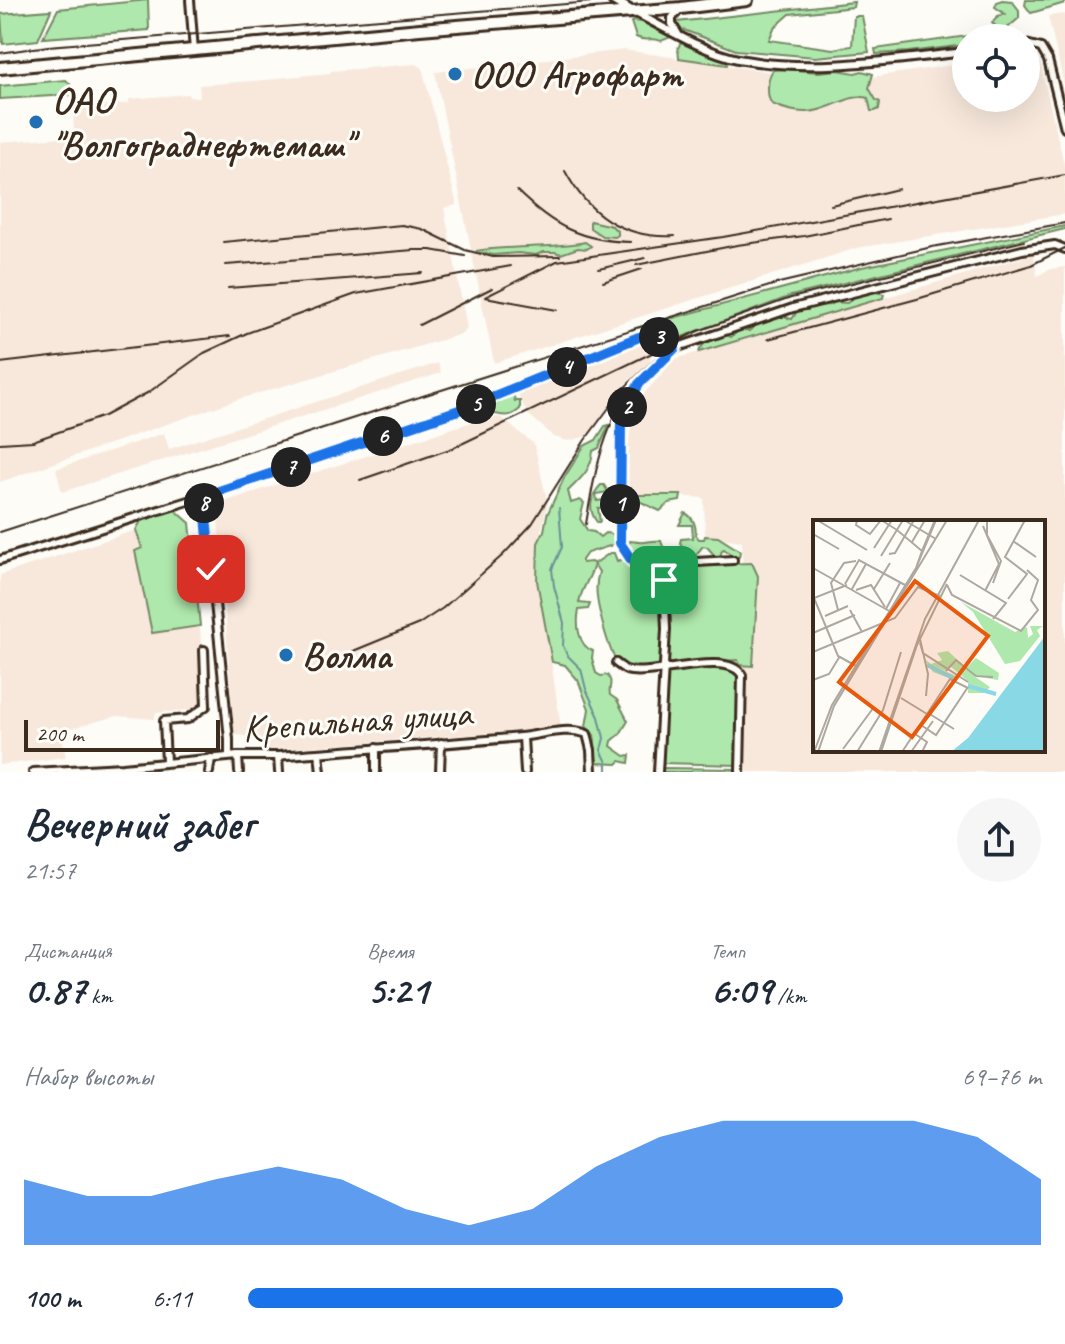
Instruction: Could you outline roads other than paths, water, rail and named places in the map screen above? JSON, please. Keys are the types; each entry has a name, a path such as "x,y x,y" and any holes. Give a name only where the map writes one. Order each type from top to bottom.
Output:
{"main road":[{"path":"0,68 747,0"}],"street":[{"path":"190,0 194,51"},
{"path":"613,0 710,50 737,59 826,65 952,53"},
{"path":"678,34 672,18 681,8"},
{"path":"1040,48 1048,60 1065,128"},
{"path":"664,580 632,561 620,543 621,417 639,384 675,348 808,304 1022,250 1055,245 1065,249"},
{"path":"0,560 204,496 465,408 639,337 662,337 675,348"},
{"path":"204,496 229,756"},
{"path":"658,772 666,629 664,580 677,563 733,560"},
{"path":"166,762 164,721 188,719 206,706 204,650"},
{"path":"616,663 626,670 647,671 727,664 738,668 742,675 740,772"},
{"path":"203,678 222,677"},
{"name":"Крепильная улица","path":"33,772 123,769 229,756 278,756 581,732 587,734 592,772"},
{"path":"523,737 525,772"},
{"path":"440,772 441,743"},
{"path":"376,748 376,772"},
{"path":"319,753 321,772"},
{"path":"238,756 239,772"},
{"path":"278,756 279,772"},
{"path":"209,772 211,758"}],"waterway":[{"path":"559,508 562,547 552,569 564,623 563,646 581,669 599,717 604,738 601,750 607,762 607,772"}],"tram line":[{"path":"0,53 48,46 616,0"}],"railway":[{"path":"565,171 585,200 610,221 640,233 675,236"},
{"path":"557,310 485,297 557,261 723,237 1065,175"},
{"path":"831,205 898,189"},
{"path":"517,191 543,214 568,229 597,239 631,242"},
{"path":"636,265 888,219"},
{"path":"0,532 779,283 932,247 1065,223"},
{"path":"223,242 402,225 422,229 465,250 493,257 560,256"},
{"path":"360,480 453,448 698,331 791,298 1024,241"},
{"path":"768,339 1031,265 1065,248"},
{"path":"226,265 414,250 465,256"},
{"path":"599,269 645,258"},
{"path":"0,443 33,441 104,416 149,392 204,353 247,333 356,294 511,266"},
{"path":"603,282 642,269"},
{"path":"228,288 423,273"},
{"path":"419,325 492,288"},
{"path":"0,363 230,336"},
{"path":"341,656 419,624 443,608 503,555 532,524 585,440 623,389 656,358"},
{"path":"586,524 598,465 618,409"}],"place":[{"name":"ООО Агрофарт","path":"455,74"},
{"name":"ОАО \"Волгограднефтемаш\"","path":"36,122"},
{"name":"Волма","path":"286,655"}]}
